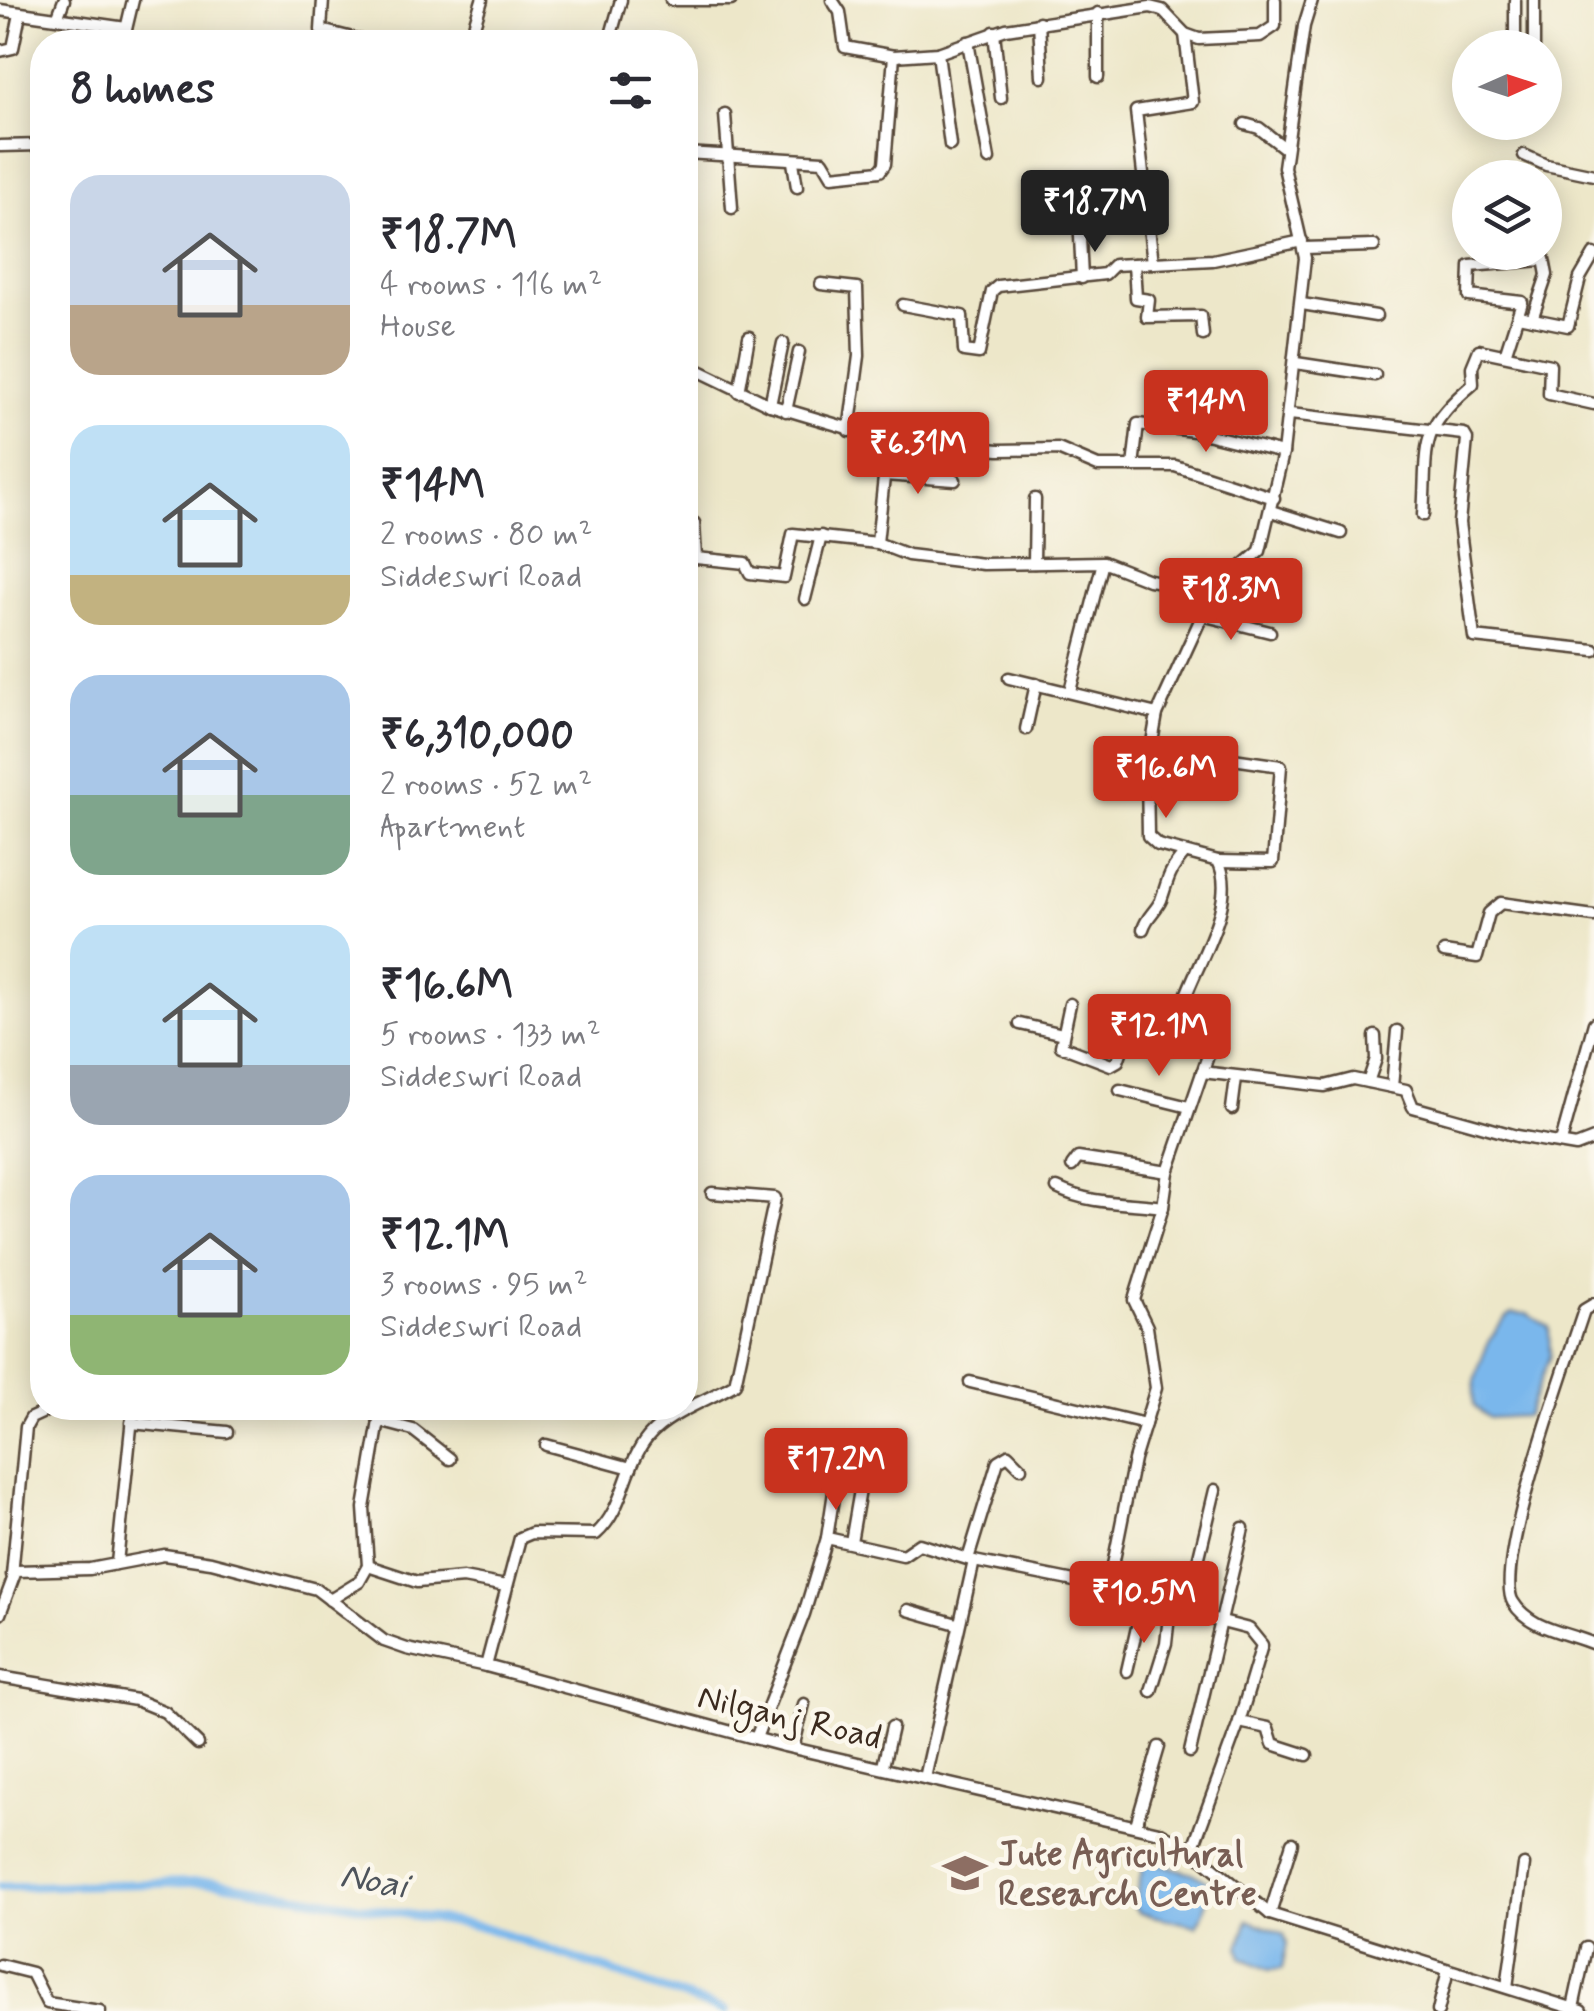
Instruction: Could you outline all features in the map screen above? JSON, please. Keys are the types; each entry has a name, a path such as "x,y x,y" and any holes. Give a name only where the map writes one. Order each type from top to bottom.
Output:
{"street":[{"path":"58,16 64,0"},
{"path":"0,10 126,28 133,0"},
{"path":"320,30 323,0"},
{"path":"473,30 482,0"},
{"path":"612,30 621,0"},
{"path":"671,0 731,0"},
{"path":"832,0 840,12 844,47 894,56 938,53 994,32 1137,4 1162,10 1186,34 1207,39 1268,33 1276,19 1274,0"},
{"path":"1150,747 1281,766 1273,862 1218,861 1184,854 1158,845 1148,836 1150,747 1157,714 1214,590 1258,555 1274,498 1290,414 1302,304 1303,244 1285,178 1286,149 1312,0"},
{"path":"1515,0 1515,30"},
{"path":"1534,0 1534,30"},
{"path":"1098,13 1098,77"},
{"path":"0,50 13,48 20,14"},
{"path":"1040,22 1042,77"},
{"path":"994,32 1001,98"},
{"path":"1154,262 1136,111 1193,102 1186,34"},
{"path":"968,42 988,160"},
{"path":"938,53 950,145"},
{"path":"698,154 824,162 832,176 883,170 894,56"},
{"path":"725,114 732,208"},
{"path":"1245,124 1257,126 1286,149"},
{"path":"0,146 30,145"},
{"path":"1524,155 1535,160"},
{"path":"793,162 797,187"},
{"path":"1562,168 1594,175"},
{"path":"1078,195 1082,278"},
{"path":"902,305 962,316 964,351 979,353 994,288 1106,274 1114,264 1213,260 1303,244 1374,246"},
{"path":"1518,316 1568,326 1580,278 1594,254"},
{"path":"1134,264 1136,298 1148,300 1147,317 1201,316 1203,335"},
{"path":"1470,270 1469,296 1520,301 1504,355"},
{"path":"1532,320 1546,270"},
{"path":"820,284 857,288 858,364 848,431"},
{"path":"1302,304 1376,316"},
{"path":"739,392 749,337"},
{"path":"770,405 783,343"},
{"path":"1423,515 1430,428 1444,406 1472,384 1472,368 1479,350 1552,366 1549,394 1594,404"},
{"path":"786,411 799,352"},
{"path":"1296,363 1376,375"},
{"path":"698,371 786,411 888,440 1000,450 1058,450 1095,465 1175,466 1274,498"},
{"path":"1290,414 1350,424 1430,428 1464,434 1468,439 1459,488 1459,523 1474,638 1594,650"},
{"path":"1133,466 1138,424 1194,431 1283,453"},
{"path":"877,543 888,440"},
{"path":"884,475 956,480"},
{"path":"1034,563 1035,499"},
{"path":"1271,511 1341,532"},
{"path":"698,560 745,563 750,572 784,577 794,534 877,543 908,555 982,564 1103,562 1148,580 1214,590"},
{"path":"805,600 821,536"},
{"path":"1070,691 1103,562"},
{"path":"1202,615 1270,632"},
{"path":"1009,678 1157,714"},
{"path":"1026,728 1036,684"},
{"path":"1143,929 1149,912 1160,903 1166,876 1184,854"},
{"path":"1186,1018 1183,1002 1199,974 1216,926 1223,883 1218,861"},
{"path":"1444,952 1477,957 1489,913 1501,903 1594,916"},
{"path":"1070,1004 1062,1048 1114,1066 1133,1018 1186,1018 1206,1029 1212,1039 1168,1172 1163,1207 1134,1300 1148,1327 1157,1379 1109,1588"},
{"path":"1560,1142 1589,1058 1594,1023"},
{"path":"1020,1024 1062,1034"},
{"path":"1392,1087 1397,1031"},
{"path":"1368,1082 1376,1060 1375,1036"},
{"path":"1202,1072 1324,1086 1349,1079 1368,1082 1407,1091 1414,1107 1516,1136 1576,1146 1594,1139"},
{"path":"1232,1109 1236,1078"},
{"path":"1120,1090 1189,1107"},
{"path":"1072,1166 1078,1158 1168,1172"},
{"path":"1057,1188 1124,1207 1133,1203 1163,1207"},
{"path":"698,1404 737,1380 775,1198 712,1193"},
{"path":"1594,1304 1584,1310 1532,1476 1508,1581 1514,1605 1534,1624 1594,1644"},
{"path":"970,1382 1145,1424"},
{"path":"0,1614 12,1575 26,1427 30,1420"},
{"path":"116,1563 131,1420"},
{"path":"486,1666 516,1544 524,1534 592,1535 604,1527 630,1468 652,1433 673,1420"},
{"path":"330,1600 359,1582 368,1566 364,1504 379,1421 413,1430 450,1459"},
{"path":"131,1423 227,1432"},
{"path":"546,1446 630,1468"},
{"path":"925,1778 946,1698 971,1560 998,1461 1008,1455 1021,1468"},
{"path":"756,1738 799,1628 827,1538 838,1472"},
{"path":"851,1542 860,1490"},
{"path":"1186,1611 1215,1490"},
{"path":"1190,1752 1243,1528"},
{"path":"827,1538 906,1556 919,1544 971,1560 1109,1588 1255,1633 1262,1645 1240,1722 1192,1850"},
{"name":"Nilganj Road","path":"12,1575 178,1556 309,1587 396,1646 486,1666 793,1748 1136,1825 1192,1850 1270,1914 1578,2010"},
{"path":"368,1566 416,1582 463,1578 506,1586"},
{"path":"1127,1670 1143,1601"},
{"path":"1151,1691 1166,1643 1170,1607"},
{"path":"908,1610 957,1624"},
{"path":"0,1677 136,1700 165,1712 198,1744"},
{"path":"793,1748 804,1704"},
{"path":"1240,1722 1265,1726 1273,1744 1307,1755"},
{"path":"883,1766 892,1727"},
{"path":"1136,1825 1159,1746"},
{"path":"1270,1914 1292,1842"},
{"path":"1506,1987 1524,1865"},
{"path":"1578,2010 1586,1948"},
{"path":"0,1965 32,1973 46,2003 100,2011"},
{"path":"1438,2011 1448,1970"}],"water":[{"path":"1512,1313 1527,1314 1549,1327 1550,1355 1527,1416 1489,1418 1474,1406 1478,1369 1496,1330"},
{"path":"1145,1860 1192,1873 1210,1883 1205,1910 1196,1926 1140,1913 1133,1906"},
{"path":"1248,1920 1284,1934 1287,1944 1282,1969 1269,1970 1242,1958 1239,1947"}],"waterway":[{"name":"Noai","path":"0,1887 213,1882 483,1927 725,2011"}],"place":[{"name":"Jute Agricultural Research Centre","path":"965,1873"}]}
